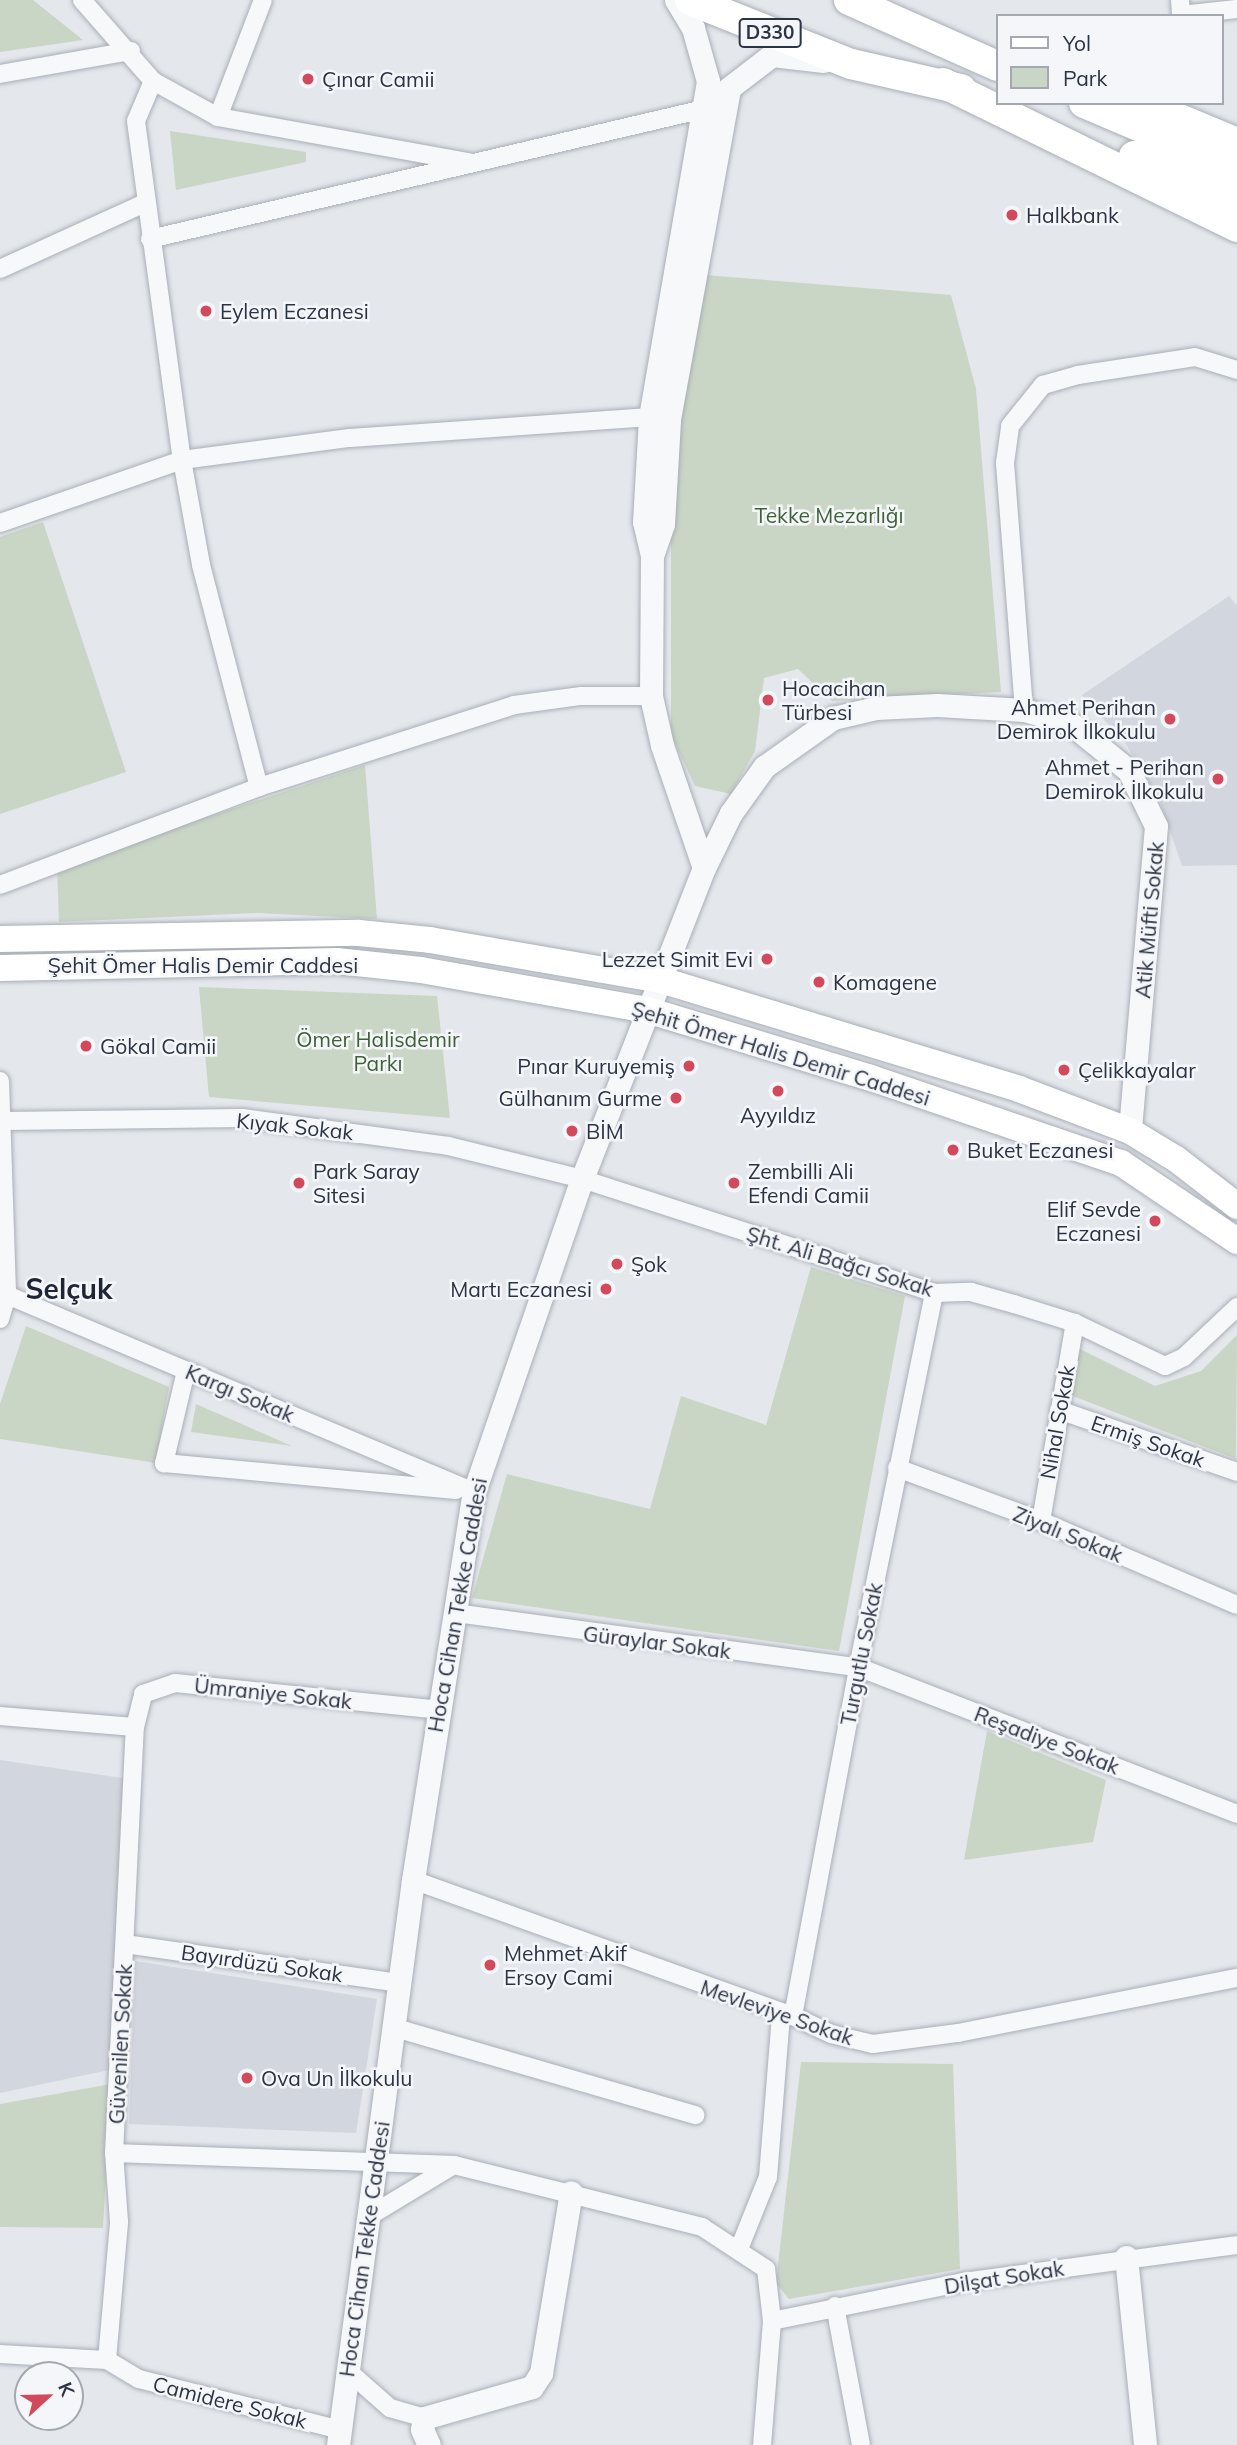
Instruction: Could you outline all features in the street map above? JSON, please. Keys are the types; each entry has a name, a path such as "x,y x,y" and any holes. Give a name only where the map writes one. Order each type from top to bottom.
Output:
{"highway":[{"name":"D330","path":"690,0 851,64 943,83"},
{"path":"849,0 996,66"},
{"path":"943,83 996,102"},
{"path":"943,83 1237,227"},
{"path":"1004,105 1237,198"},
{"path":"1089,105 1237,169"},
{"path":"1134,105 1163,112 1237,143"}],"main road":[{"name":"Şehit Ömer Halis Demir Caddesi","path":"0,939 359,933 430,940 661,980 1018,1089 1130,1131 1176,1158 1237,1206"},
{"name":"Şehit Ömer Halis Demir Caddesi","path":"0,968 337,961 421,970 647,1010 871,1078 1121,1163 1237,1241"}],"street":[{"path":"82,0 131,51 153,81 218,117 479,163"},
{"path":"218,117 263,0"},
{"path":"676,0 693,28 704,59 708,81 650,417 644,522 652,555 651,696 662,744 704,867"},
{"path":"1190,14 1237,9"},
{"path":"0,74 131,51"},
{"path":"652,555 663,524 669,419 729,88 772,55 851,64"},
{"path":"153,81 136,121 145,203 182,460 201,565 258,787"},
{"path":"150,239 704,109"},
{"path":"0,269 145,203"},
{"path":"1024,710 1005,463 1010,426 1042,385 1077,375 1195,357 1237,370"},
{"path":"0,523 182,460 350,438 650,417"},
{"path":"0,884 258,787 514,705 581,696 651,696"},
{"name":"Atik Müfti Sokak","path":"704,867 731,813 764,767 833,718 876,708 937,705 1024,710 1070,723 1098,741 1129,771 1156,826 1130,1131"},
{"name":"Hoca Cihan Tekke Caddesi","path":"339,2437 371,2215 392,2027 413,1880 474,1492 582,1179 704,867"},
{"path":"0,1081 4,1121 7,1295 0,1319"},
{"name":"Kıyak Sokak","path":"4,1121 242,1118 448,1146 582,1179"},
{"name":"Şht. Ali Bağcı Sokak","path":"582,1179 934,1293 971,1292 1075,1323 1165,1366 1184,1357 1237,1307"},
{"name":"Turgutlu Sokak","path":"739,2249 768,2177 787,2016 934,1293"},
{"name":"Kargı Sokak","path":"7,1295 474,1492"},
{"name":"Nihal Sokak","path":"1041,1521 1075,1323"},
{"path":"186,1371 164,1463 474,1492"},
{"name":"Ermiş Sokak","path":"1059,1410 1237,1472"},
{"name":"Ziyalı Sokak","path":"897,1468 1041,1521 1237,1605"},
{"name":"Güraylar Sokak","path":"456,1613 858,1667"},
{"name":"Reşadiye Sokak","path":"858,1667 1237,1814"},
{"name":"Ümraniye Sokak","path":"135,1727 143,1694 175,1683 439,1710"},
{"path":"0,1716 135,1727"},
{"name":"Güvenilen Sokak","path":"107,2360 119,2222 114,2153 135,1727"},
{"name":"Mevleviye Sokak","path":"413,1880 831,2034 873,2044 958,2033 1237,1978"},
{"name":"Bayırdüzü Sokak","path":"125,1944 400,1983"},
{"path":"392,2027 695,2115"},
{"path":"114,2153 454,2165 571,2192 702,2227 766,2269 772,2321 762,2445"},
{"path":"371,2215 454,2165"},
{"path":"348,2371 390,2408 424,2418 532,2387 541,2373 571,2192"},
{"name":"Dilşat Sokak","path":"772,2321 835,2306 1126,2258 1237,2245"},
{"path":"1126,2258 1145,2445"},
{"path":"835,2306 861,2445"},
{"name":"Camidere Sokak","path":"0,2354 107,2360 149,2382 339,2437"},
{"path":"424,2418 422,2429 429,2445"}],"shaded area":[{"name":"Ahmet Perihan Demirok İlkokulu","path":"1229,596 1237,606 1237,865 1182,866 1159,798 1125,743 1082,695"},
{"path":"0,1760 129,1779 109,2070 0,2093"},
{"name":"Ova Un İlkokulu","path":"135,1961 377,1999 356,2133 129,2124"}],"green space":[{"path":"0,0 33,0 83,40 0,52"},
{"path":"170,131 306,152 306,162 176,190"},
{"name":"Tekke Mezarlığı","path":"705,275 951,295 976,389 1001,692 832,701 798,669 764,678 755,751 731,794 695,786 671,735 671,464"},
{"path":"43,522 126,772 0,814 0,537"},
{"path":"365,765 377,919 258,913 59,922 57,867"},
{"name":"Ömer Halisdemir Parkı","path":"199,987 437,996 450,1118 209,1097"},
{"path":"811,1267 905,1296 839,1651 472,1598 507,1474 650,1509 681,1396 766,1425"},
{"path":"26,1326 169,1387 156,1463 0,1439 0,1404"},
{"path":"1237,1335 1236,1459 1070,1395 1080,1349 1155,1386 1201,1371"},
{"path":"196,1404 292,1446 191,1432"},
{"path":"987,1731 1106,1780 1093,1842 964,1860"},
{"path":"801,2062 953,2064 960,2269 789,2299 776,2283"},
{"path":"111,2084 103,2228 0,2227 0,2104"}],"place":[{"name":"Çınar Camii","path":"308,79"},
{"name":"Halkbank","path":"1012,215"},
{"name":"Eylem Eczanesi","path":"206,311"},
{"name":"Hocacihan Türbesi","path":"768,700"},
{"name":"Ahmet Perihan Demirok İlkokulu","path":"1170,719"},
{"name":"Ahmet - Perihan Demirok İlkokulu","path":"1218,779"},
{"name":"Lezzet Simit Evi","path":"767,959"},
{"name":"Komagene","path":"819,982"},
{"name":"Gökal Camii","path":"86,1046"},
{"name":"Pınar Kuruyemiş","path":"689,1066"},
{"name":"Çelikkayalar","path":"1064,1070"},
{"name":"Ayyıldız","path":"778,1091"},
{"name":"Gülhanım Gurme","path":"676,1098"},
{"name":"BİM","path":"572,1131"},
{"name":"Buket Eczanesi","path":"953,1150"},
{"name":"Park Saray Sitesi","path":"299,1183"},
{"name":"Zembilli Ali Efendi Camii","path":"734,1183"},
{"name":"Elif Sevde Eczanesi","path":"1155,1221"},
{"name":"Şok","path":"617,1264"},
{"name":"Martı Eczanesi","path":"606,1289"},
{"name":"Mehmet Akif Ersoy Cami","path":"490,1965"},
{"name":"Ova Un İlkokulu","path":"247,2078"}],"district":[{"name":"Selçuk","path":"69,1289"}]}
